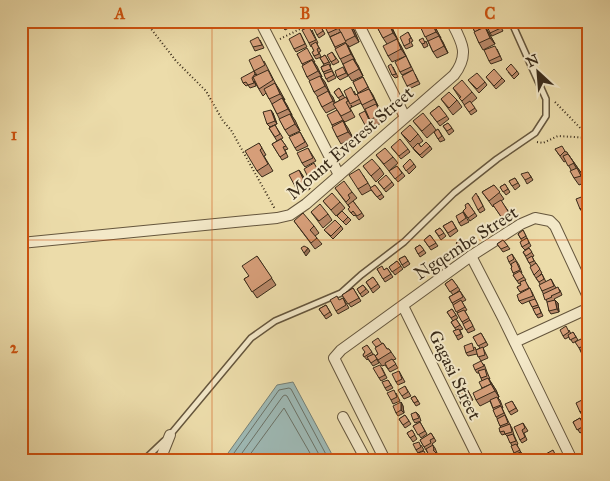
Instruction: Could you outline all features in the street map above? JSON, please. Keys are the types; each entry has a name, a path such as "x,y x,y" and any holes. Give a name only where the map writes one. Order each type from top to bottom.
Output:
{"street":[{"path":"260,21 338,175"},
{"path":"357,21 405,116"},
{"name":"Mount Everest Street","path":"21,243 290,215 306,204 446,82 460,67 464,53 451,21"},
{"name":"Ngqembe Street","path":"385,460 334,358 341,350 471,256 534,218 550,221 555,226 589,299"},
{"path":"471,256 572,460"},
{"name":"Gagasi Street","path":"403,306 479,460"},
{"path":"515,342 589,308"},
{"path":"343,417 366,460"},
{"path":"160,460 170,435"}],"lane":[{"path":"144,460 170,435 252,338 282,318 341,293 404,242 454,193 525,139 535,134 546,116 546,99 511,21"}],"path":[{"path":"145,21 176,61 206,91 223,121 231,130 280,217"},
{"path":"271,44 316,21"},
{"path":"546,99 554,101 589,138"},
{"path":"525,139 543,143 558,136 589,138"}],"water":[{"path":"293,382 335,460 223,460 277,385"}],"building":[{"path":"318,21 323,31 317,35 312,25"},
{"path":"326,21 336,21 339,28 328,33 323,23"},
{"path":"404,21 412,21 412,22 406,25"},
{"path":"418,21 427,21 420,25"},
{"path":"430,21 436,32 425,37 420,26"},
{"path":"469,21 483,21 485,26 475,32"},
{"path":"388,22 393,33 383,38 377,27"},
{"path":"498,22 501,28 490,33 487,26"},
{"path":"349,23 355,36 345,41 339,29"},
{"path":"309,27 316,40 309,43 302,30"},
{"path":"485,27 490,38 479,43 474,32"},
{"path":"341,32 346,42 335,47 330,37"},
{"path":"408,32 411,38 409,39 410,43 404,46 400,37"},
{"path":"300,33 305,44 294,49 289,39"},
{"path":"439,36 444,46 433,52 428,41"},
{"path":"258,37 262,45 253,47 250,41"},
{"path":"423,38 425,43 422,44 419,40"},
{"path":"397,39 401,49 388,56 383,46"},
{"path":"316,42 319,54 314,56 311,45"},
{"path":"346,43 351,54 340,59 335,49"},
{"path":"495,46 500,56 489,61 484,50"},
{"path":"307,48 313,59 302,64 297,54"},
{"path":"332,52 336,59 331,62 327,55"},
{"path":"260,55 265,65 254,71 249,60"},
{"path":"325,55 329,62 324,64 320,58"},
{"path":"406,56 411,67 400,72 395,62"},
{"path":"353,59 359,69 348,75 343,64"},
{"path":"312,60 318,71 307,77 302,66"},
{"path":"329,64 331,69 323,72 321,67"},
{"path":"391,64 396,74 392,75 388,66"},
{"path":"511,64 517,71 512,76 506,69"},
{"path":"343,67 346,73 337,77 335,71"},
{"path":"494,69 502,78 494,86 486,77"},
{"path":"268,70 273,80 259,89 253,77"},
{"path":"413,70 418,81 407,86 402,76"},
{"path":"254,71 255,74 252,78 254,83 248,85 246,82 243,83 241,78"},
{"path":"332,71 334,75 326,79 324,74"},
{"path":"477,73 485,82 477,89 468,80"},
{"path":"320,76 325,86 314,92 309,81"},
{"path":"363,77 368,87 358,93 353,82"},
{"path":"462,80 472,92 462,101 453,88"},
{"path":"275,83 280,94 269,99 264,89"},
{"path":"351,87 355,95 358,94 360,99 350,104 344,91"},
{"path":"339,88 343,95 338,98 334,92"},
{"path":"369,89 374,99 362,105 357,94"},
{"path":"328,91 333,101 322,107 317,97"},
{"path":"449,92 457,100 449,108 441,99"},
{"path":"346,97 348,101 346,102 351,111 341,116 333,104"},
{"path":"282,98 288,109 277,114 272,104"},
{"path":"470,101 475,108 469,112 464,105"},
{"path":"376,104 381,114 370,120 365,109"},
{"path":"439,106 447,116 437,122 430,113"},
{"path":"271,110 275,121 267,124 263,112"},
{"path":"337,110 343,120 332,125 327,115"},
{"path":"365,111 370,122 365,125 359,114"},
{"path":"423,113 431,123 422,131 413,121"},
{"path":"290,114 295,124 285,130 279,119"},
{"path":"343,121 348,132 337,137 332,127"},
{"path":"448,123 452,128 447,131 443,126"},
{"path":"275,125 280,134 275,137 269,128"},
{"path":"410,125 418,134 410,142 401,133"},
{"path":"438,129 442,136 438,139 434,132"},
{"path":"300,132 305,142 295,148 289,137"},
{"path":"281,139 286,146 283,147 286,153 280,157 272,144"},
{"path":"400,139 408,149 399,156 391,147"},
{"path":"426,142 430,146 420,155 413,148 418,143 421,147"},
{"path":"259,143 262,148 260,150 268,164 257,171 245,151"},
{"path":"562,146 565,151 560,156 555,149"},
{"path":"308,148 313,158 302,163 297,153"},
{"path":"385,148 393,157 384,164 376,155"},
{"path":"568,154 574,163 568,166 563,156"},
{"path":"372,159 380,168 371,176 363,166"},
{"path":"410,159 414,164 406,171 403,166"},
{"path":"314,163 320,174 309,179 304,169"},
{"path":"397,166 402,173 395,179 389,171"},
{"path":"577,168 581,176 574,178 570,171"},
{"path":"359,169 368,183 358,189 349,175"},
{"path":"299,170 305,183 296,188 289,175"},
{"path":"528,172 531,177 525,180 521,174"},
{"path":"386,175 392,182 384,189 378,182"},
{"path":"515,178 518,183 512,186 509,181"},
{"path":"344,181 352,192 348,195 350,198 346,202 335,188"},
{"path":"505,184 508,189 503,192 500,187"},
{"path":"375,185 382,194 377,197 370,188"},
{"path":"494,185 500,192 489,201 482,192"},
{"path":"332,193 340,202 331,210 323,201"},
{"path":"476,193 483,206 478,210 472,198"},
{"path":"584,196 588,205 580,209 576,199"},
{"path":"501,200 509,213 502,218 493,205"},
{"path":"353,201 362,213 357,216 348,209 350,207 348,205"},
{"path":"468,203 475,213 468,218 463,211"},
{"path":"320,204 328,214 319,221 311,212"},
{"path":"342,211 348,217 343,222 337,216"},
{"path":"589,211 589,220 588,220 584,214"},
{"path":"463,212 466,218 459,223 456,216"},
{"path":"303,213 314,226 310,230 317,238 311,243 294,221"},
{"path":"335,220 341,226 331,236 324,230"},
{"path":"452,221 456,228 448,233 443,226"},
{"path":"440,228 444,233 439,236 435,231"},
{"path":"523,230 526,236 521,239 518,234"},
{"path":"430,235 436,243 429,247 424,240"},
{"path":"527,238 529,243 522,247 520,242"},
{"path":"462,239 467,245 461,249 456,243"},
{"path":"503,240 508,246 501,249 497,244"},
{"path":"420,245 424,250 418,254 415,248"},
{"path":"304,246 308,248 304,253 301,248"},
{"path":"529,248 532,252 526,256 523,252"},
{"path":"512,254 514,259 509,262 507,257"},
{"path":"257,256 272,278 252,292 244,279 249,276 242,266"},
{"path":"405,256 408,261 402,265 399,259"},
{"path":"532,256 534,261 529,263 527,259"},
{"path":"397,261 401,266 392,272 389,267"},
{"path":"516,261 520,270 513,273 511,264"},
{"path":"536,263 540,269 534,275 530,267"},
{"path":"382,266 384,270 387,268 391,274 383,279 377,269"},
{"path":"520,271 524,277 517,281 513,275"},
{"path":"542,274 544,279 539,282 536,278"},
{"path":"373,277 378,284 371,289 366,282"},
{"path":"452,279 458,287 450,292 445,284"},
{"path":"551,279 554,286 542,291 539,285"},
{"path":"525,280 529,288 520,292 517,287 521,285 520,282"},
{"path":"363,285 366,289 360,294 357,289"},
{"path":"558,287 560,292 545,300 543,294"},
{"path":"353,288 359,298 348,304 342,295"},
{"path":"530,288 533,296 519,301 517,295"},
{"path":"460,291 463,297 452,303 449,297"},
{"path":"337,296 339,300 343,298 346,305 336,311 330,300"},
{"path":"535,299 538,305 532,307 529,301"},
{"path":"461,300 465,307 456,312 453,305"},
{"path":"555,300 557,309 549,311 547,302"},
{"path":"326,305 330,312 324,316 319,309"},
{"path":"539,307 541,313 536,315 533,309"},
{"path":"452,309 456,315 451,318 447,312"},
{"path":"464,310 469,318 462,322 457,313"},
{"path":"456,319 460,325 455,328 451,322"},
{"path":"470,320 473,326 466,330 463,324"},
{"path":"566,326 569,332 563,336 560,330"},
{"path":"459,329 461,334 456,336 453,331"},
{"path":"573,332 576,337 570,340 568,335"},
{"path":"481,333 486,342 478,346 473,337"},
{"path":"378,338 382,344 376,347 372,342"},
{"path":"583,338 585,345 579,348 575,342"},
{"path":"383,343 391,352 378,360 375,356 378,354 375,348"},
{"path":"472,343 474,350 466,353 464,346"},
{"path":"367,345 372,352 364,357 365,352 362,348"},
{"path":"483,347 485,355 478,357 476,350"},
{"path":"587,348 589,355 583,357 581,349"},
{"path":"374,354 377,359 371,363 367,357"},
{"path":"392,359 396,364 388,369 385,363"},
{"path":"589,359 589,365 586,366 584,361"},
{"path":"481,361 484,366 475,370 473,365"},
{"path":"380,365 385,375 379,378 373,368"},
{"path":"485,369 487,376 481,378 478,371"},
{"path":"399,371 402,379 396,382 392,374"},
{"path":"488,378 491,384 482,388 479,382"},
{"path":"388,380 391,385 385,388 382,382"},
{"path":"491,384 495,391 476,400 473,393"},
{"path":"405,386 408,392 402,396 398,390"},
{"path":"467,389 471,397 460,402 456,394"},
{"path":"394,390 397,397 391,400 387,393"},
{"path":"415,396 418,401 414,403 411,398"},
{"path":"497,397 501,405 493,408 490,400"},
{"path":"582,400 586,409 580,412 576,403"},
{"path":"512,401 516,408 509,412 505,404"},
{"path":"401,402 401,410 396,413 393,406"},
{"path":"501,406 504,413 496,417 493,410"},
{"path":"416,412 419,418 413,420 411,414"},
{"path":"405,415 409,421 403,425 399,419"},
{"path":"505,415 508,423 500,426 497,419"},
{"path":"580,418 584,426 577,430 573,422"},
{"path":"420,422 425,431 418,435 413,426"},
{"path":"523,423 525,428 522,430 525,437 520,440 514,427"},
{"path":"510,424 512,432 505,434 504,431 500,432 499,428"},
{"path":"412,430 415,435 410,438 407,433"},
{"path":"431,433 434,438 430,440 431,443 424,447 420,440"},
{"path":"513,434 516,441 510,443 507,436"},
{"path":"419,442 421,447 416,450 413,444"},
{"path":"516,444 520,450 514,453 511,446"},
{"path":"433,445 433,450 437,454 430,458 426,449"},
{"path":"589,448 589,459 585,449"},
{"path":"553,450 557,458 546,460 544,455"},
{"path":"424,451 427,457 421,460 418,453"},
{"path":"521,452 524,459 513,460 511,456"}]}
